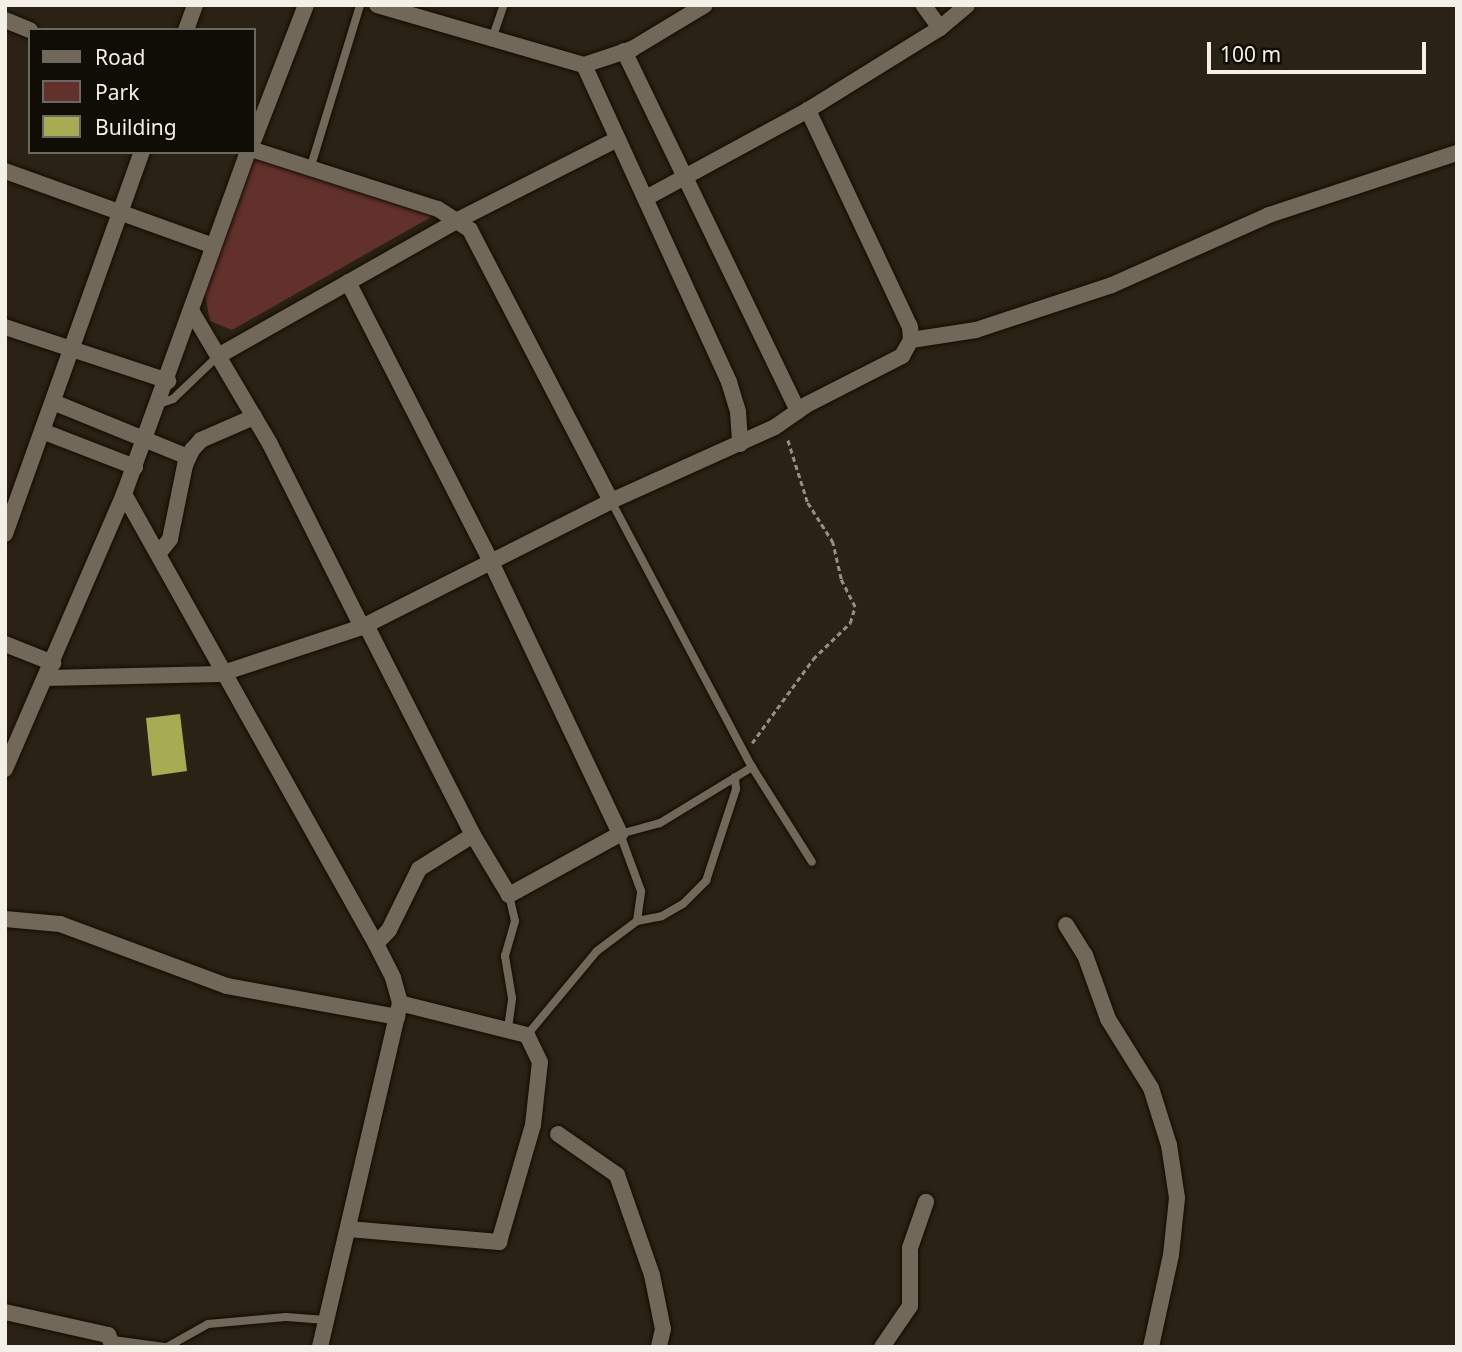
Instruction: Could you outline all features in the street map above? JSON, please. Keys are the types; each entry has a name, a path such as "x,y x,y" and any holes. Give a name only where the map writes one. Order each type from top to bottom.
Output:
{"street":[{"path":"187,28 195,5"},
{"path":"256,134 306,5"},
{"path":"377,5 491,41 583,65 624,51 705,5"},
{"path":"923,5 940,28"},
{"path":"646,198 684,180 808,110 940,28 967,5"},
{"path":"5,20 28,29"},
{"path":"624,51 797,411"},
{"path":"583,65 729,382 738,412 740,444"},
{"path":"5,644 50,670 224,673 364,626 611,501 740,444 902,356 911,340 911,327 808,110"},
{"path":"218,356 458,220 618,139"},
{"path":"256,151 438,209 470,230 611,501"},
{"path":"911,340 976,330 1112,285 1269,215 1457,153"},
{"path":"5,534 13,486 42,431 141,154"},
{"path":"5,769 50,670 135,467 247,154"},
{"path":"5,171 213,246"},
{"path":"192,312 254,417 473,835 509,895 620,834 491,562 348,282"},
{"path":"5,327 168,381"},
{"path":"53,402 146,436 188,457"},
{"path":"158,554 170,540 188,457 201,440 254,417"},
{"path":"42,431 135,467"},
{"path":"124,494 393,978 398,1010 320,1347"},
{"path":"376,944 389,930 403,895 419,869 473,835"},
{"path":"5,919 60,924 227,986 398,1010 508,1028 527,1035 539,1055 539,1088 501,1240 490,1244 348,1229"},
{"path":"1066,925 1085,954 1108,1020 1151,1088 1169,1145 1177,1198 1164,1296 1151,1347"},
{"path":"558,1134 617,1175 652,1275 663,1329 659,1347"},
{"path":"882,1347 910,1306 910,1248 926,1202"},
{"path":"5,1312 113,1343"}],"lane":[{"path":"310,169 360,5"},
{"path":"491,41 504,5"},
{"path":"159,404 173,399 218,356"},
{"path":"611,501 752,767 812,862"},
{"path":"637,921 641,891 620,834 660,822 752,767"},
{"path":"527,1035 597,951 637,921 662,916 683,904 706,881 736,789 735,778"},
{"path":"508,1028 512,998 505,956 515,921 509,895"},
{"path":"113,1343 166,1347 208,1324 286,1317 327,1320"}],"path":[{"path":"743,750 855,612 853,597 841,579 835,547 807,502 782,422"}],"green space":[{"path":"253,157 431,202 431,217 232,330 210,321 205,294"}],"building":[{"path":"180,714 187,771 152,776 146,718"}]}
